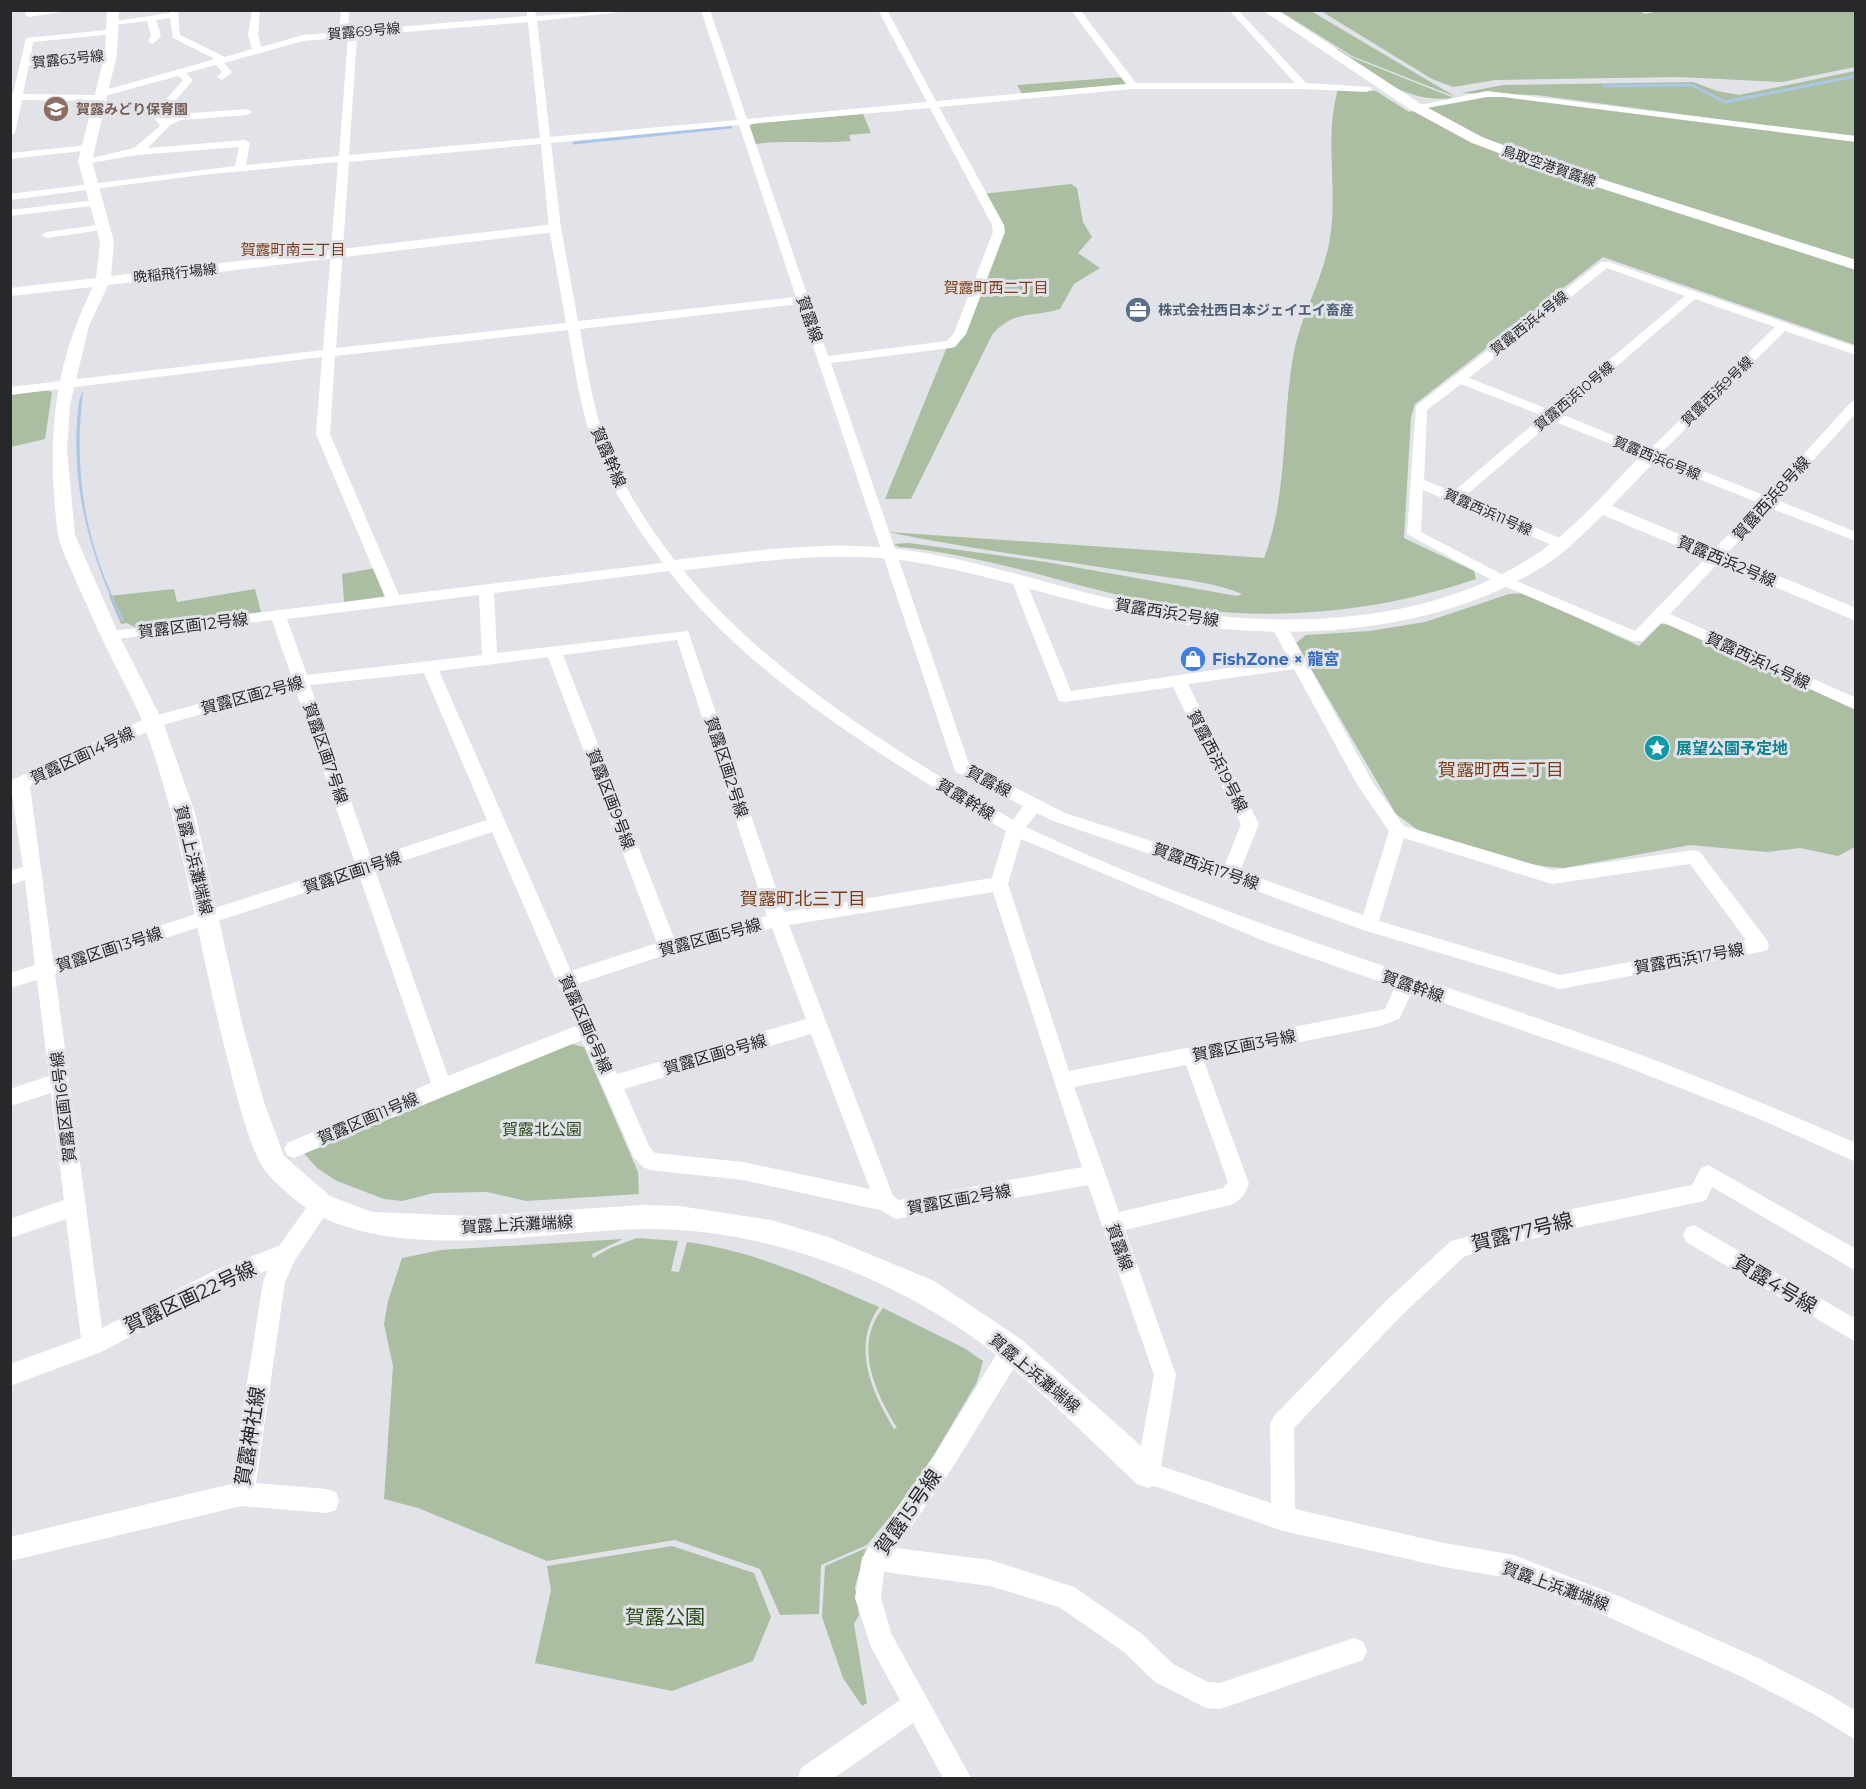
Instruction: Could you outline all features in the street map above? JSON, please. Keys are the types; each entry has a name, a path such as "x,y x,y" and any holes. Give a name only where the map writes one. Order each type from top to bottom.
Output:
{"main road":[{"name":"鳥取空港賀露線","path":"1268,10 1416,107 1464,134 1532,162 1856,265"}],"street":[{"path":"10,132 15,97 25,63 29,32 35,12 70,10"},
{"path":"256,10 253,35 261,49 262,64"},
{"path":"345,10 348,32 344,159 339,255 323,434 394,600"},
{"name":"賀露69号線","path":"15,97 100,96 178,71 303,38 532,14 634,10"},
{"name":"賀露線","path":"705,10 962,768 1034,804 1015,829 999,884 1062,1081 1166,1375 1148,1473"},
{"path":"824,360 944,346 956,340 999,232 998,225 882,10"},
{"path":"1075,10 1133,86"},
{"path":"1233,10 1303,86"},
{"path":"29,32 83,46 113,21 152,18 174,13 176,36 219,60 227,72 222,77"},
{"name":"賀露幹線","path":"532,14 555,228 587,400 608,464 644,528 689,588 728,627 791,682 909,766 1015,829 1100,867 1253,929 1406,984 1626,1058 1853,1145"},
{"path":"152,18 156,36 153,41"},
{"name":"賀露上浜灘端線","path":"113,21 111,54 86,154 107,242 103,281 81,326 62,405 58,450 66,536 109,635 153,722 184,813 250,1102 273,1163 321,1204 372,1224 475,1228 643,1217 679,1218 771,1232 828,1249 924,1290 1012,1350 1148,1473 1283,1519 1439,1554 1514,1567 1612,1606 1749,1667 1821,1704 1856,1727"},
{"name":"賀露63号線","path":"25,63 83,46 111,54"},
{"path":"164,124 158,115 188,80 178,71"},
{"path":"10,213 94,195 240,169 1133,86 1303,86 1367,89"},
{"path":"1416,107 1487,94 1503,94 1856,139"},
{"path":"139,152 147,146 164,124 179,117 247,112"},
{"path":"10,156 139,152 245,143 240,169"},
{"path":"10,197 94,195"},
{"path":"47,235 104,227"},
{"name":"晩稲飛行場線","path":"10,292 555,228"},
{"name":"賀露西浜4号線","path":"1502,580 1414,534 1421,409 1605,264 1856,351"},
{"name":"賀露西浜10号線","path":"1455,498 1693,295"},
{"path":"10,391 68,382 803,300"},
{"name":"賀露西浜9号線","path":"1651,455 1783,326"},
{"name":"賀露西浜6号線","path":"1458,378 1856,537"},
{"name":"賀露西浜8号線","path":"1502,580 1637,638 1718,557 1856,405"},
{"name":"賀露西浜2号線","path":"673,566 769,555 888,554 973,568 1136,610 1199,620 1279,626 1399,614 1462,597 1537,562 1599,507 1651,455"},
{"name":"賀露西浜11号線","path":"1417,482 1559,543"},
{"name":"賀露西浜2号線","path":"1599,507 1856,615"},
{"path":"278,615 673,566"},
{"path":"1018,579 1065,697 1300,663"},
{"path":"486,588 490,659"},
{"name":"賀露区画12号線","path":"109,635 278,615"},
{"name":"賀露区画7号線","path":"278,615 442,1087"},
{"name":"賀露西浜14号線","path":"1660,615 1856,705"},
{"path":"1279,626 1366,786 1398,830 1369,925"},
{"name":"賀露区画2号線","path":"153,722 302,681 683,634 778,920 885,1202 896,1210 914,1208 1095,1174"},
{"name":"賀露区画9号線","path":"554,651 668,947"},
{"name":"賀露区画6号線","path":"429,667 495,824 613,1084 641,1152 650,1161 744,1171 885,1202"},
{"name":"賀露西浜19号線","path":"1178,681 1250,824 1230,874"},
{"name":"賀露区画14号線","path":"16,786 153,722"},
{"name":"賀露区画16号線","path":"16,786 33,871 47,969 93,1344"},
{"name":"賀露西浜17号線","path":"1034,804 1059,817 1230,874 1369,925 1560,982 1760,945 1694,857 1552,877 1398,830"},
{"name":"賀露区画1号線","path":"208,916 365,868 495,824"},
{"path":"10,878 33,871"},
{"name":"賀露区画5号線","path":"566,980 668,947 778,920 999,884"},
{"name":"賀露区画13号線","path":"10,981 208,916"},
{"name":"賀露区画3号線","path":"1062,1081 1381,1018 1392,1014 1406,984"},
{"name":"賀露区画8号線","path":"613,1084 817,1024"},
{"path":"442,1087 588,1030"},
{"path":"1112,1223 1230,1196 1239,1184 1192,1054"},
{"path":"10,1098 60,1081"},
{"name":"賀露区画11号線","path":"294,1149 442,1087"},
{"name":"賀露77号線","path":"1283,1519 1282,1424 1394,1308 1459,1248 1567,1220 1700,1193 1708,1174 1856,1261"},
{"name":"賀露神社線","path":"10,1549 242,1494 274,1282 287,1252 321,1204"},
{"path":"10,1230 75,1206"},
{"name":"賀露4号線","path":"1694,1235 1856,1332"},
{"name":"賀露区画22号線","path":"93,1344 224,1277 287,1252"},
{"path":"10,1375 93,1344"},
{"name":"賀露15号線","path":"958,1779 916,1705 872,1616 867,1598 874,1558 943,1462 1012,1350"},
{"path":"242,1494 327,1502"},
{"path":"874,1558 990,1573 1065,1596 1133,1643 1164,1673 1206,1695 1220,1696 1354,1651"},
{"path":"811,1779 916,1705"}],"green space":[{"path":"1662,10 1855,11 1855,67 1782,82 1679,77 1495,80 1453,87 1432,79 1321,11 1639,11 1645,14"},
{"path":"1280,11 1311,11 1456,97 1352,56"},
{"path":"1338,49 1351,57 1454,98 1420,97 1405,92 1377,78 1335,50"},
{"path":"1855,71 1855,137 1536,95 1461,93 1503,85 1693,82 1717,91 1739,95"},
{"path":"1124,77 1127,84 1123,85 1023,96 1017,85"},
{"path":"1338,89 1376,91 1409,112 1473,97 1497,95 1855,141 1855,345 1603,257 1415,404 1411,417 1404,538 1474,571 1476,579 1390,602 1347,609 1258,614 1170,606 985,561 899,547 894,544 909,543 1046,562 1237,596 1242,594 1202,582 979,549 888,532 1264,558 1272,533 1281,482 1294,351 1323,267 1330,238 1333,201 1332,126"},
{"path":"863,114 871,133 849,135 851,141 755,144 749,126 755,123"},
{"path":"1071,184 1077,188 1083,222 1092,237 1078,253 1100,268 1074,284 1060,309 1008,321 992,335 911,499 885,499 947,347 955,344 1000,236 982,194"},
{"path":"42,389 52,392 45,439 11,447 10,395"},
{"path":"376,568 388,596 344,602 342,574"},
{"path":"174,589 177,602 255,589 261,612 138,629 127,623 121,624 109,596"},
{"path":"1524,593 1639,646 1661,624 1675,625 1855,709 1855,847 1838,856 1800,848 1767,852 1690,845 1564,868 1527,863 1472,848 1418,830 1396,814 1296,643 1306,635 1370,631 1425,622 1509,594"},
{"name":"賀露北公園","path":"571,1044 584,1047 638,1172 639,1194 526,1201 487,1192 434,1193 402,1201 384,1199 337,1181 317,1168 300,1149"},
{"path":"637,1238 678,1241 671,1271 679,1272 687,1242 738,1252 762,1260 879,1307 866,1338 866,1353 872,1385 894,1429 897,1428 875,1384 868,1353 869,1337 874,1322 883,1308 964,1348 983,1361 977,1382 918,1482 867,1545 821,1565 819,1614 780,1615 760,1569 675,1540 547,1561 418,1508 384,1499 393,1366 384,1324 388,1301 402,1258 441,1250 623,1239 592,1254 593,1258 610,1248"},
{"name":"賀露公園","path":"672,1546 754,1573 771,1617 753,1661 672,1691 535,1663 551,1590 547,1566"},
{"path":"866,1548 855,1587 859,1615 854,1624 867,1703 862,1706 843,1678 822,1617 825,1566"}],"water":[{"path":"83,391 80,452 85,509 100,564 124,620 121,621 93,549 81,500 76,448 78,405"}],"waterway":[{"path":"1604,86 1691,85 1725,102 1856,76"},
{"path":"574,143 731,127"}],"place":[{"name":"賀露みどり保育園","path":"56,109"},
{"name":"株式会社西日本ジェイエイ畜産","path":"1138,310"},
{"name":"FishZone × 龍宮","path":"1193,659"},
{"name":"展望公園予定地","path":"1657,748"}],"district":[{"name":"賀露町南三丁目","path":"293,250"},
{"name":"賀露町西二丁目","path":"996,288"},
{"name":"賀露町西三丁目","path":"1501,770"},
{"name":"賀露町北三丁目","path":"803,899"}]}
